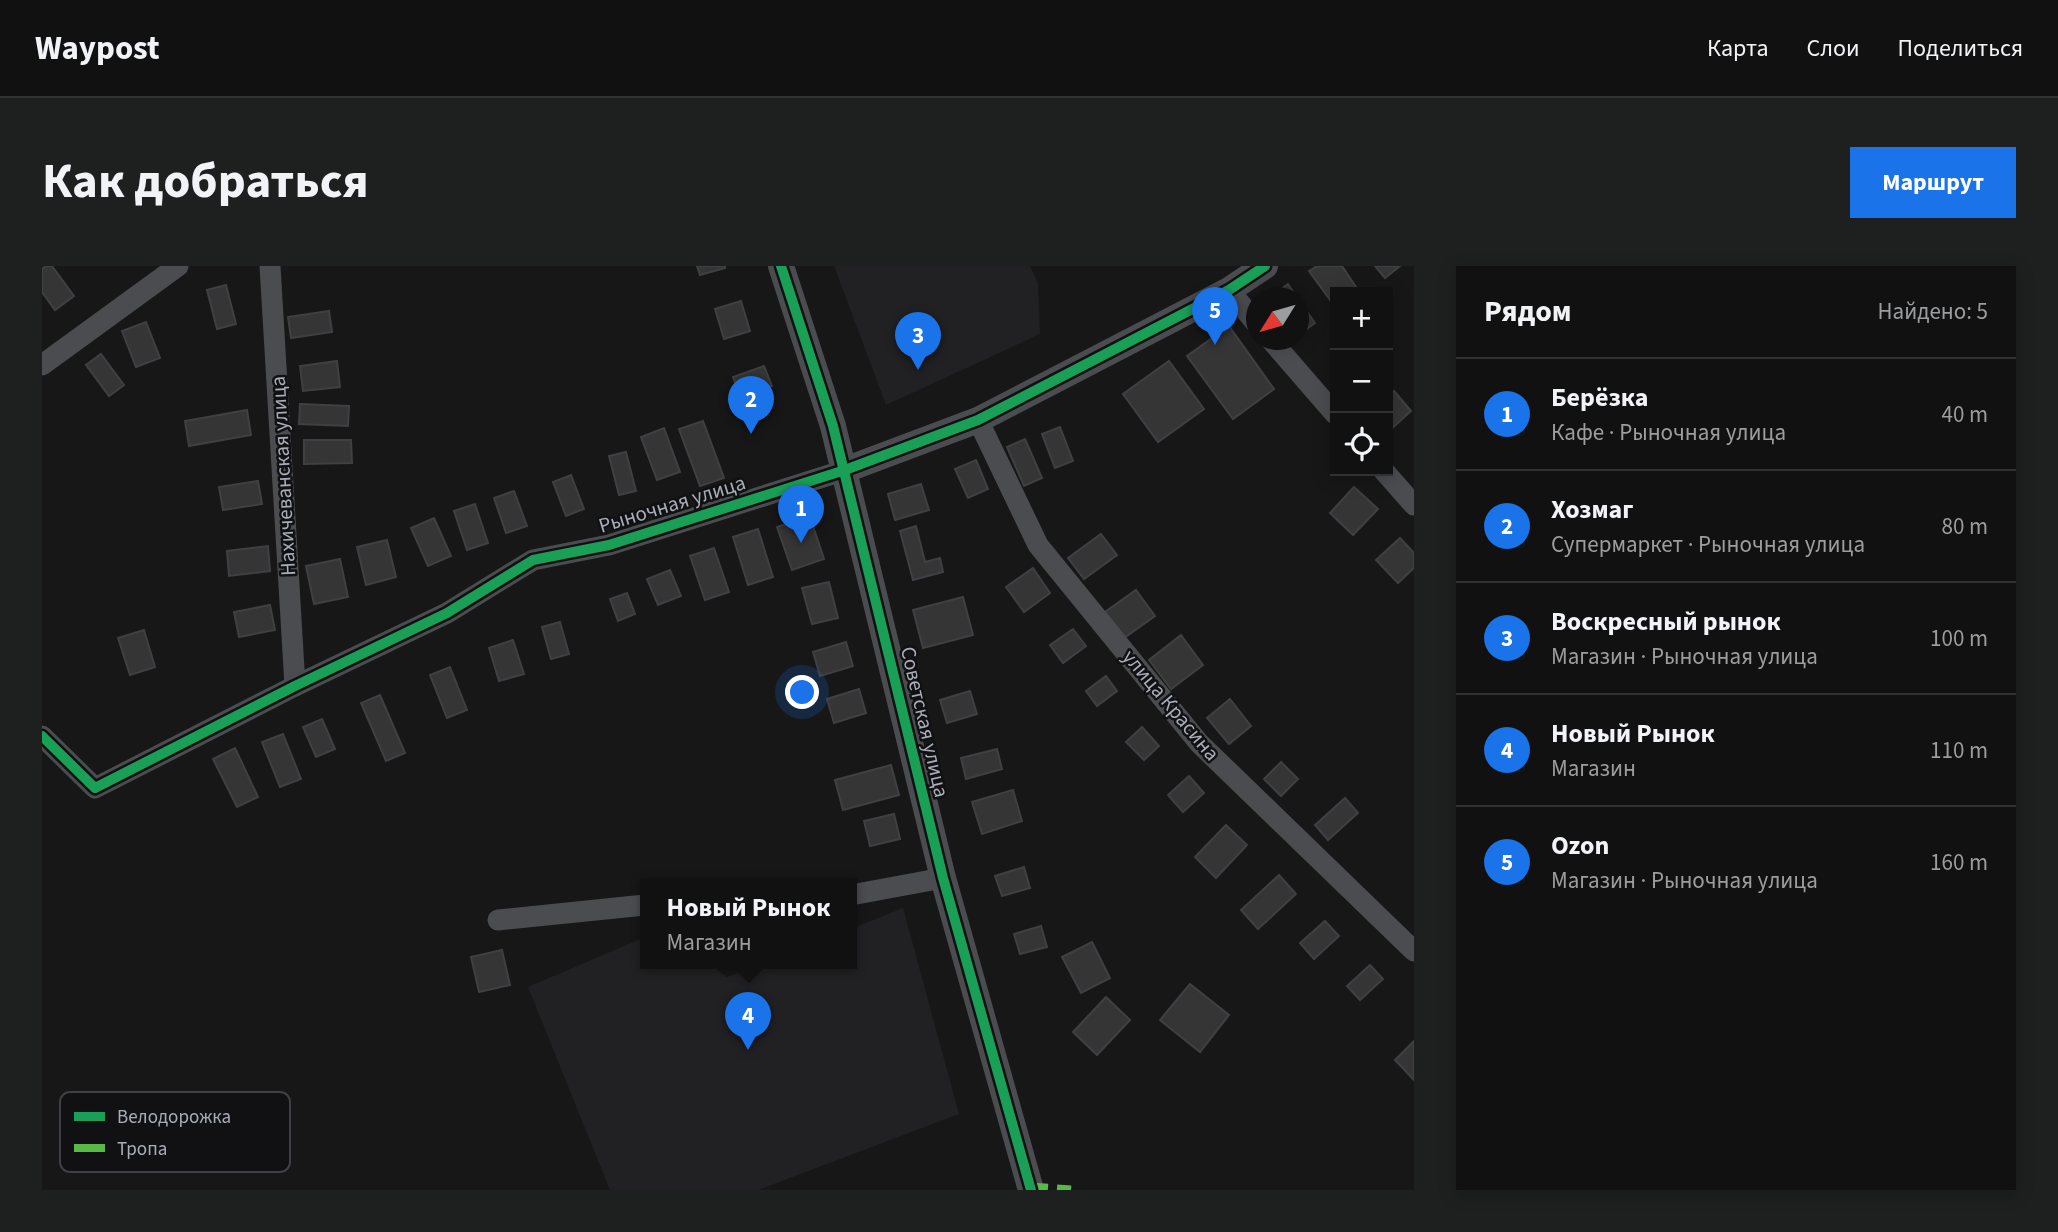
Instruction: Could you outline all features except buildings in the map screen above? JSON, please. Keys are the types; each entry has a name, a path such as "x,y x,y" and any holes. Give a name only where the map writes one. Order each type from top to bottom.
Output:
{"street":[{"path":"42,365 178,266"},
{"name":"Нахичеванская улица","path":"270,266 295,686"},
{"name":"Советская улица","path":"781,266 845,470 943,878 1030,1188"},
{"name":"Рыночная улица","path":"42,736 95,789 295,686 447,613 533,560 608,545 845,470 978,421 1229,290 1265,266"},
{"path":"1229,290 1246,311"},
{"path":"1280,350 1334,413"},
{"name":"улица Красина","path":"978,421 1038,545 1199,743 1414,951"},
{"path":"1388,476 1414,505"},
{"path":"857,894 943,878"},
{"path":"498,920 640,906"}],"shaded area":[{"path":"834,266 1030,266 1038,284 1040,334 886,405"},
{"path":"903,908 959,1114 758,1190 610,1190 528,987 640,939 640,969 716,969 727,977 747,969 857,969 857,927"}],"marked path":[{"path":"1030,1187 1071,1190"}],"cycle path":[{"path":"781,266 833,426 943,878 1031,1190"},
{"path":"42,736 95,788 295,686 447,613 533,560 609,545 845,470 978,420 1229,290 1265,266"}],"place":[{"name":"Ozon","path":"1215,345"},
{"name":"Воскресный рынок","path":"918,370"},
{"name":"Хозмаг","path":"751,434"},
{"name":"Берёзка","path":"801,543"},
{"name":"Новый Рынок","path":"748,1050"}]}
